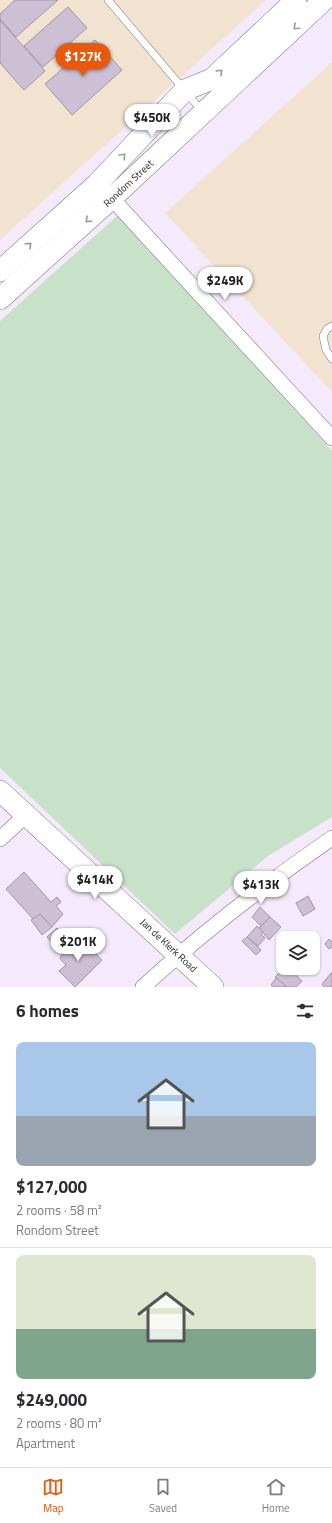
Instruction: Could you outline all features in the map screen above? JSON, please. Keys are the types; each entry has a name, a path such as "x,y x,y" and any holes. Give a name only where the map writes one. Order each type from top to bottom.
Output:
{"street":[{"name":"Rondom Street","path":"0,299 105,191 185,90 212,79 296,0"},
{"name":"Rondom Street","path":"0,271 105,191 203,113 324,0"},
{"path":"105,191 332,438"},
{"name":"Jan de Klerk Road","path":"0,791 179,954 213,987"},
{"path":"0,839 26,815"},
{"path":"143,987 179,954 271,880 332,838"}],"lane":[{"path":"108,0 203,113"},
{"path":"332,326 327,329 323,336 326,350 332,359"}],"shaded area":[{"path":"0,0 266,0 0,240"},
{"path":"332,62 332,392 165,213"}],"green space":[{"path":"118,215 332,451 332,817 268,856 175,934 0,768 0,321"}],"building":[{"path":"15,0 58,0 16,37 0,19 0,14"},
{"path":"68,7 87,28 43,67 24,46"},
{"path":"0,20 45,71 24,90 0,63"},
{"path":"95,40 122,70 72,115 45,84"},
{"path":"24,872 51,902 57,897 61,902 56,906 63,914 52,927 40,914 33,919 6,889"},
{"path":"308,896 315,909 303,916 296,903"},
{"path":"260,907 270,917 261,926 252,917"},
{"path":"40,914 52,927 42,935 31,920"},
{"path":"270,917 281,927 269,940 259,928"},
{"path":"257,926 263,932 261,934 265,938 258,946 247,937"},
{"path":"57,928 68,939 57,948 47,937"},
{"path":"247,937 261,950 256,955 242,941"},
{"path":"70,939 80,949 85,945 88,949 90,948 102,960 75,987 59,971 66,965 60,959 62,954 59,949"},
{"path":"329,939 332,942 332,947 329,949 325,944"},
{"path":"332,972 332,987 324,987 322,984"},
{"path":"277,975 296,975 302,981 296,987 287,987 275,977"},
{"path":"276,978 287,987 274,987 271,985"}]}
